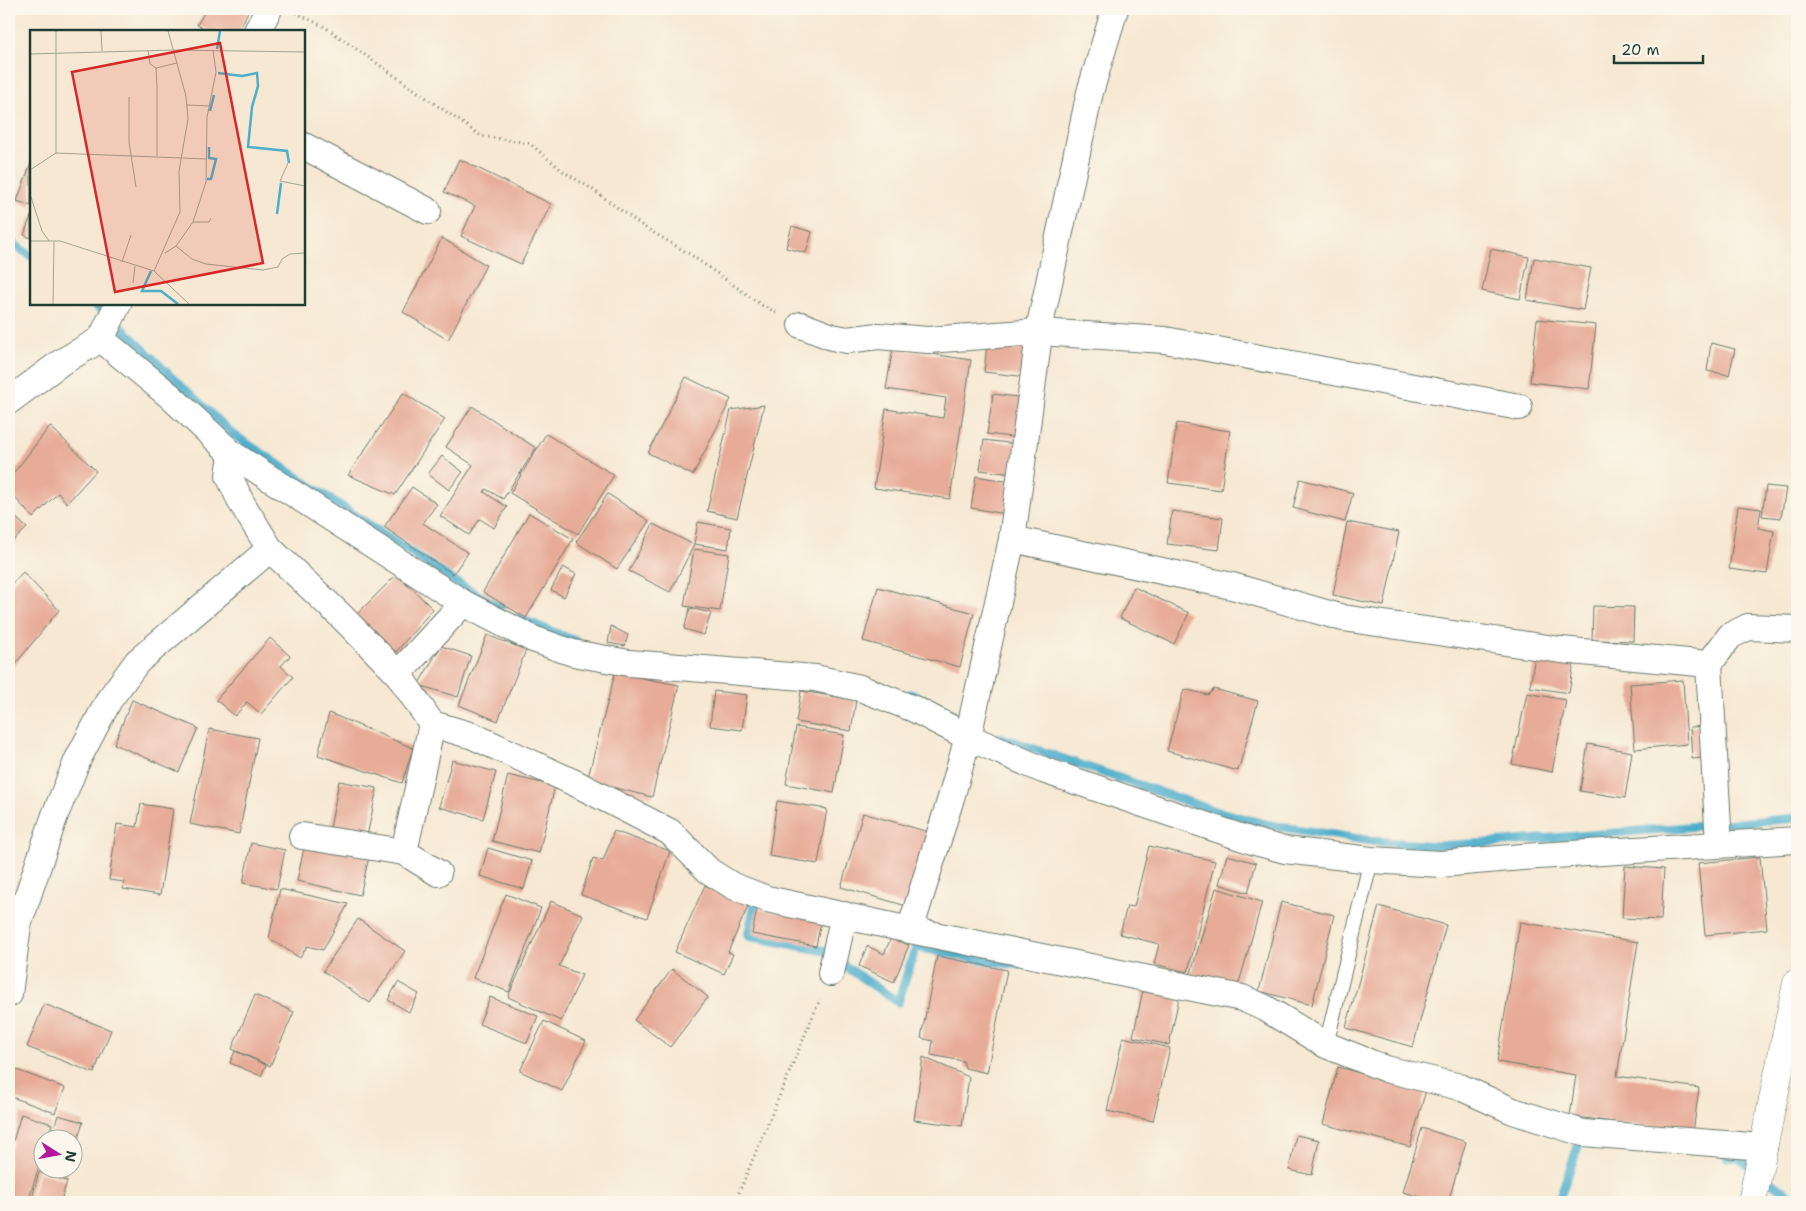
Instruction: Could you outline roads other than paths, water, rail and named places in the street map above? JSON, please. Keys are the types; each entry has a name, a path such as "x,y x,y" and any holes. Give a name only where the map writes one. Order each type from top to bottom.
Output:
{"street":[{"path":"258,30 269,9"},
{"path":"910,930 968,737 1012,539 1039,332 1090,92 1115,9"},
{"path":"305,147 428,212"},
{"path":"9,401 60,363 101,339 118,305"},
{"path":"801,326 847,340 878,336 928,340 1039,332 1165,340 1519,407"},
{"path":"101,339 170,396 232,454 463,603 533,639 573,653 629,663 815,678 860,688 914,709 968,737 1043,770 1255,842 1285,850 1371,860 1441,864 1522,857 1797,840"},
{"path":"232,454 229,476 241,502 270,549 342,617 398,674 432,724 473,736 577,784 670,832 709,871 733,886 767,899 1242,998 1265,1008 1326,1045 1386,1069 1460,1087 1513,1111 1583,1133 1763,1154"},
{"path":"1012,539 1232,586 1343,618 1561,650 1709,664"},
{"path":"9,994 18,926 55,815 78,759 109,700 137,662 270,549"},
{"path":"398,674 463,603"},
{"path":"1719,845 1709,664 1730,636 1748,627 1797,629"},
{"path":"404,852 432,724"},
{"path":"302,836 404,852 438,873"},
{"path":"831,973 844,915"},
{"path":"1754,1195 1797,983"}],"lane":[{"path":"1326,1045 1371,860"}],"waterway":[{"path":"9,241 30,255"},
{"path":"95,305 234,435 454,581 500,608"},
{"path":"518,618 578,642"},
{"path":"910,694 926,700 968,722"},
{"path":"1000,737 1212,810 1270,825 1373,841 1436,846 1797,818"},
{"path":"750,901 755,904 748,936 830,952 842,964 898,1002 916,947 995,962 1022,965"},
{"path":"1558,1202 1580,1141"},
{"path":"1727,1157 1739,1158 1797,1201"}]}
